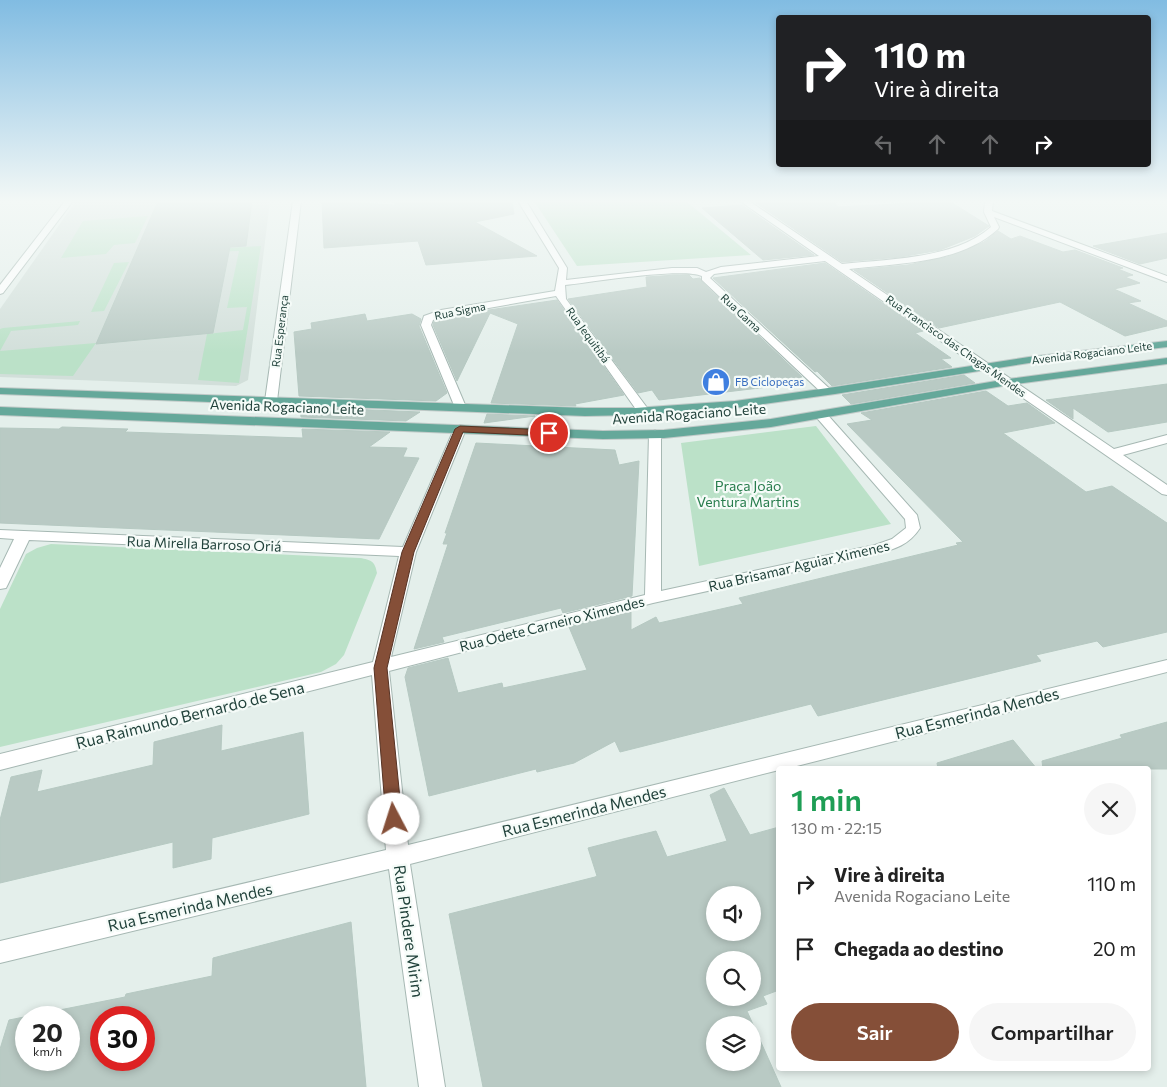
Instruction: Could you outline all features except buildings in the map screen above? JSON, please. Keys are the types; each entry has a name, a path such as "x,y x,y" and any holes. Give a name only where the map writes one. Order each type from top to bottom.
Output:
{"main road":[{"name":"Avenida Rogaciano Leite","path":"0,391 585,412 644,412 746,404 986,366 1167,344"},
{"name":"Avenida Rogaciano Leite","path":"0,411 603,435 655,434 752,425 821,415 1008,382 1167,362"}],"street":[{"path":"0,291 30,252"},
{"name":"Rua Esperança","path":"271,401 290,252"},
{"name":"Rua Jequitibá","path":"553,252 563,268 564,274 560,288 561,299 644,412"},
{"name":"Rua Francisco das Chagas Mendes","path":"818,252 1167,491"},
{"path":"842,267 949,252"},
{"path":"1094,252 1167,279"},
{"path":"560,288 672,271 697,272 706,275 721,270 827,258"},
{"name":"Rua Gama","path":"706,275 705,278 708,282 827,392"},
{"name":"Rua Sigma","path":"460,407 426,325 428,318 441,313 560,288"},
{"name":"Rua Brisamar Aguiar Ximenes","path":"653,598 876,550 899,543 908,536 913,528 912,518 821,415"},
{"name":"Rua Pindere Mirim","path":"432,1087 398,857 380,668 408,552 460,429"},
{"name":"Rua Odete Carneiro Ximendes","path":"380,668 653,598 655,434"},
{"path":"1112,454 1167,438"},
{"name":"Rua Mirella Barroso Oriá","path":"0,534 408,552"},
{"path":"0,584 22,536"},
{"name":"Rua Esmerinda Mendes","path":"0,952 398,857 1167,666"},
{"name":"Rua Raimundo Bernardo de Sena","path":"0,762 380,668"}],"shaded area":[{"path":"40,252 264,252 248,380 236,386 0,377 0,309"}],"green space":[{"path":"65,252 108,252 106,254 61,258"},
{"path":"239,252 260,252 239,383 198,380 207,334 243,330 247,307 227,308"},
{"path":"568,252 747,252 751,255 577,266"},
{"path":"129,262 104,311 91,312 114,263"},
{"path":"80,321 78,325 11,331 0,351 0,329"},
{"path":"96,343 73,376 0,374 0,351"},
{"name":"Praça João Ventura Martins","path":"816,426 891,524 699,566 681,443"},
{"path":"51,544 360,558 372,562 377,573 344,655 336,664 321,672 0,747 0,609 26,554"}],"place":[{"name":"FB Ciclopeças","path":"716,382"}],"route":[{"path":"394,819 380,668 408,552 460,429 549,433"}]}
